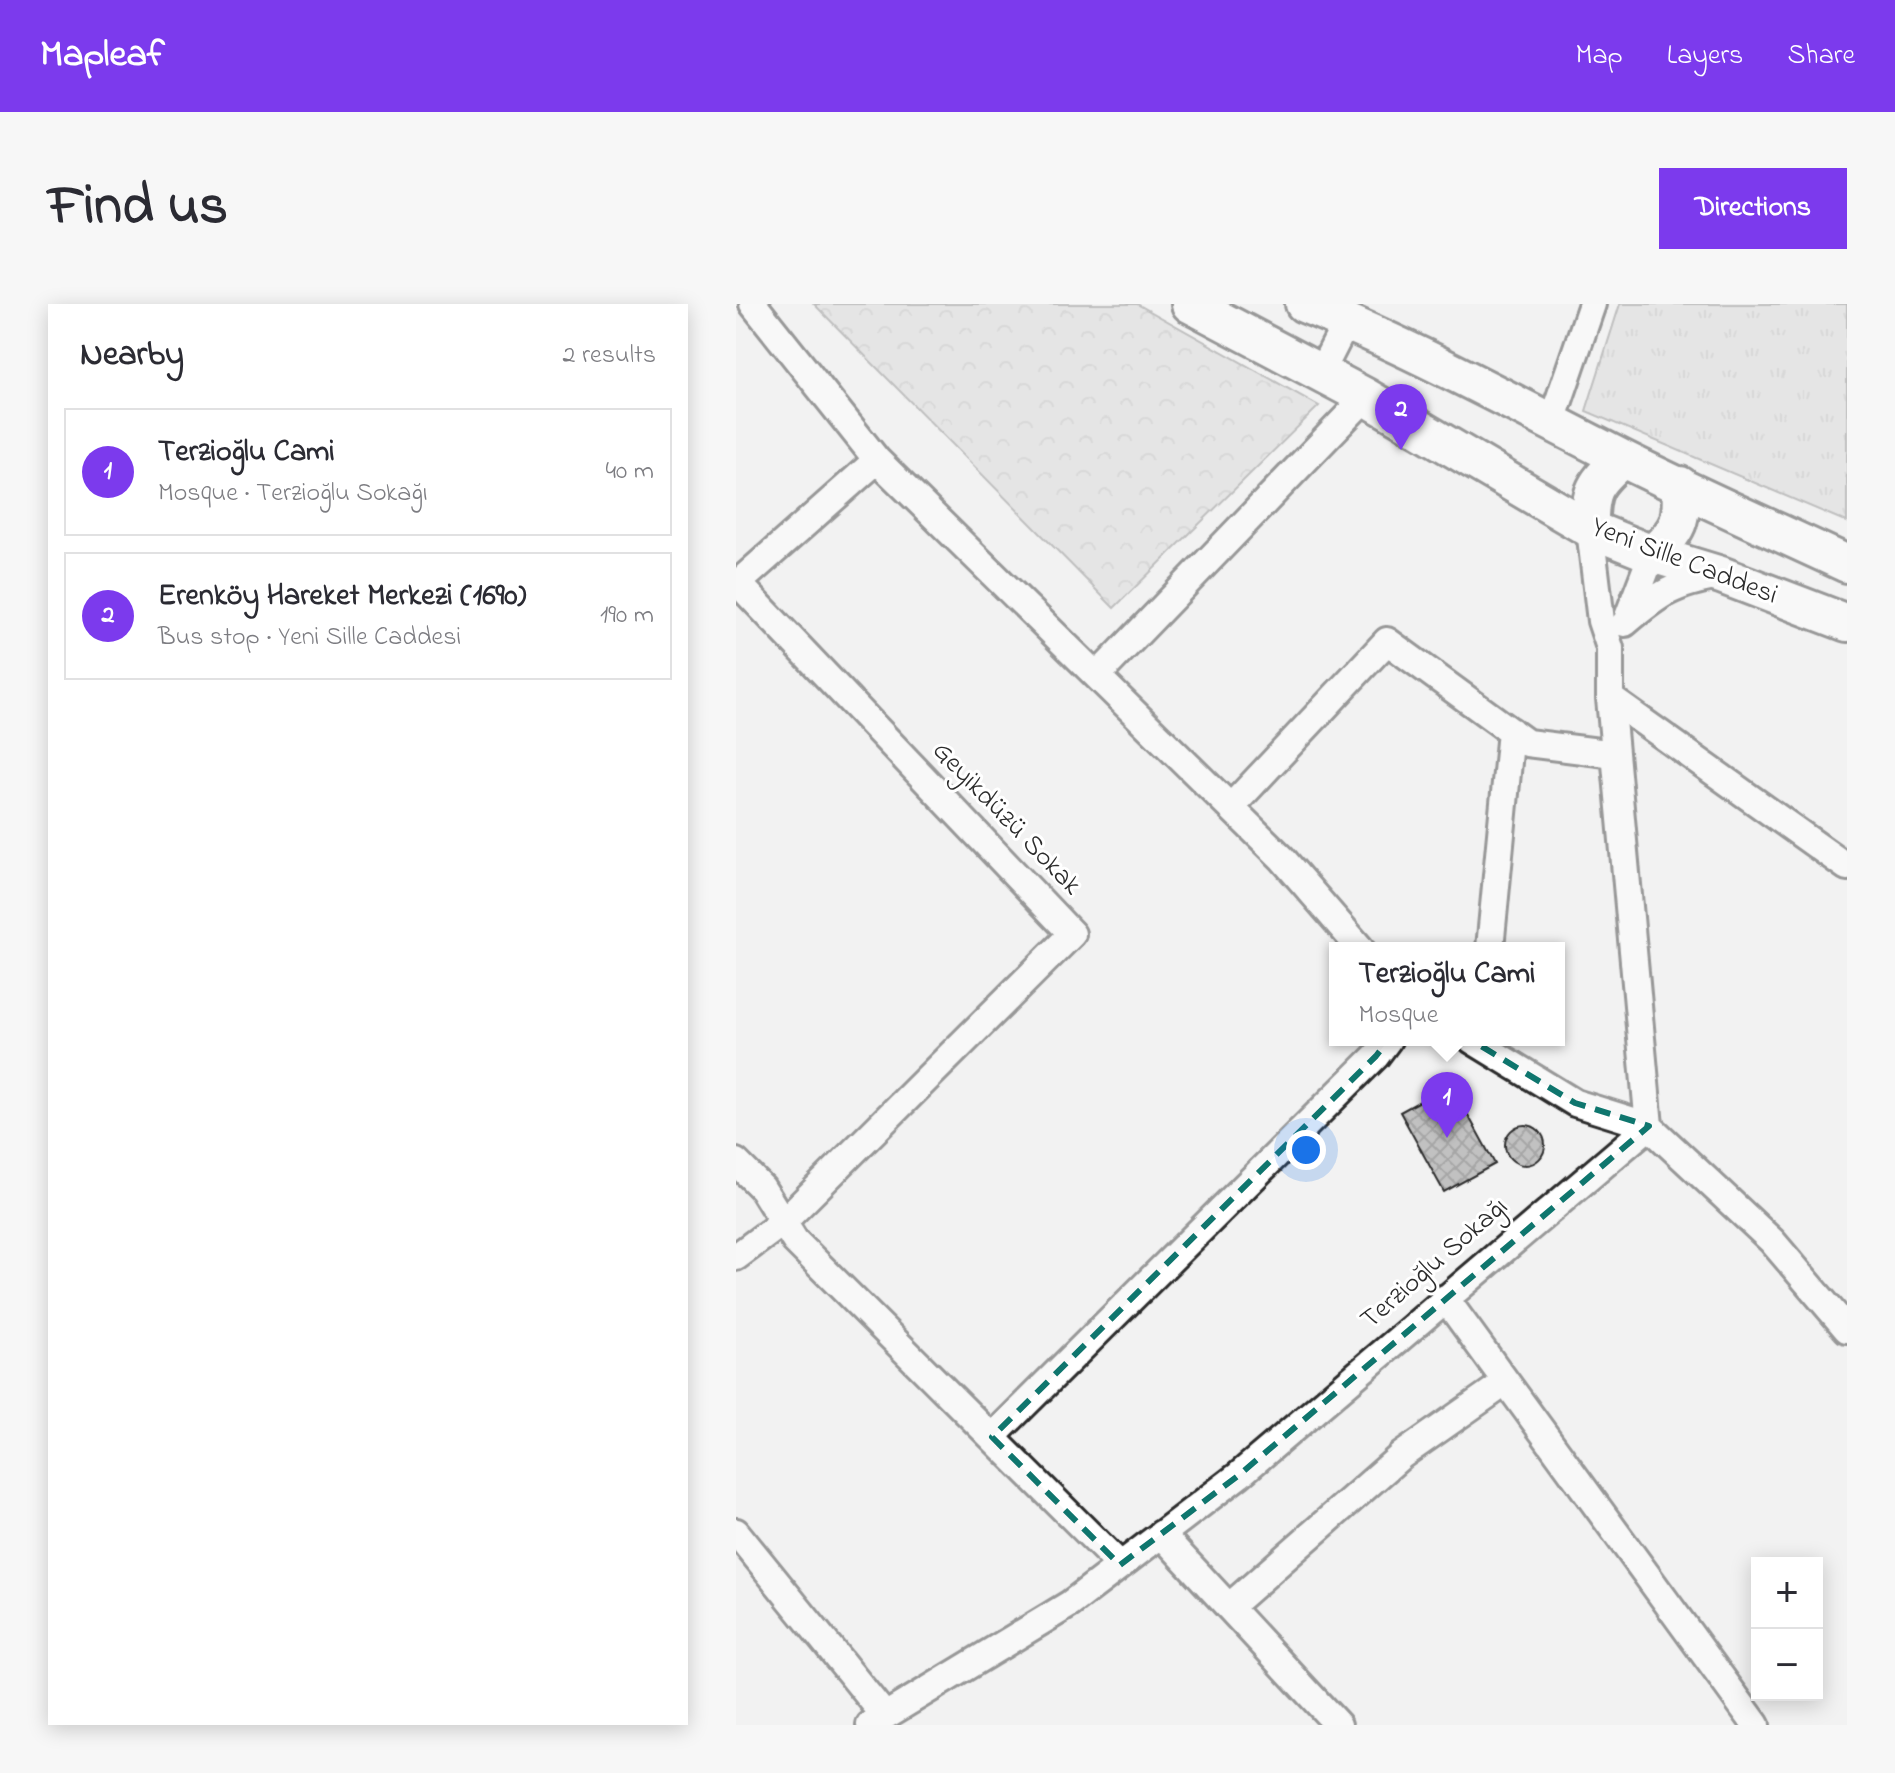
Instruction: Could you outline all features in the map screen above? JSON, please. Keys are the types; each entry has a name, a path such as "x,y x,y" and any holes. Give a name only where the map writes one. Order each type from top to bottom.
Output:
{"main road":[{"name":"Yeni Sille Caddesi","path":"1190,304 1366,397 1590,529 1847,623"},
{"path":"1304,304 1347,321 1552,421 1622,459 1847,564"},
{"path":"1590,529 1589,501 1602,476 1622,459"},
{"path":"1652,554 1672,536 1682,511 1680,485"}],"street":[{"path":"753,304 877,460 1282,858 1355,942"},
{"path":"1552,421 1592,304"},
{"path":"1320,374 1347,321"},
{"path":"1097,676 1366,397"},
{"path":"737,584 877,460"},
{"path":"1590,529 1601,621 1610,648 1610,698 1649,1126"},
{"path":"1610,648 1625,623 1652,554"},
{"path":"1625,623 1658,595 1687,582 1721,575"},
{"name":"Geyikdüzü Sokak","path":"736,1257 783,1222 1072,934 737,584"},
{"path":"1231,807 1387,641 1527,743 1615,754"},
{"path":"1610,698 1847,867"},
{"path":"1491,942 1511,731"},
{"path":"992,1437 1384,1046"},
{"path":"1484,1046 1575,1103 1649,1126 1772,1241 1847,1329"},
{"name":"Terzioğlu Sokağı","path":"878,1721 1070,1604 1239,1475 1649,1126"},
{"path":"736,1162 762,1188 795,1241 1120,1565"},
{"path":"1445,1298 1756,1725"},
{"path":"1229,1607 1402,1455 1506,1382"},
{"path":"736,1532 878,1721"},
{"path":"1161,1534 1338,1725"}],"highlighted area":[{"path":"1415,1006 1575,1103 1649,1126 1239,1475 1120,1565 992,1437 1376,1056"}],"green space":[{"path":"814,304 1137,304 1319,406 1114,608"},
{"path":"1620,304 1847,304 1847,522 1586,411"}],"building":[{"path":"1451,1084 1495,1164 1444,1192 1400,1112"},
{"path":"1525,1125 1539,1131 1545,1145 1539,1159 1525,1165 1511,1159 1505,1145 1511,1131"}],"place":[{"name":"Erenköy Hareket Merkezi (1690)","path":"1401,450"},
{"name":"Terzioğlu Cami","path":"1447,1138"}]}
